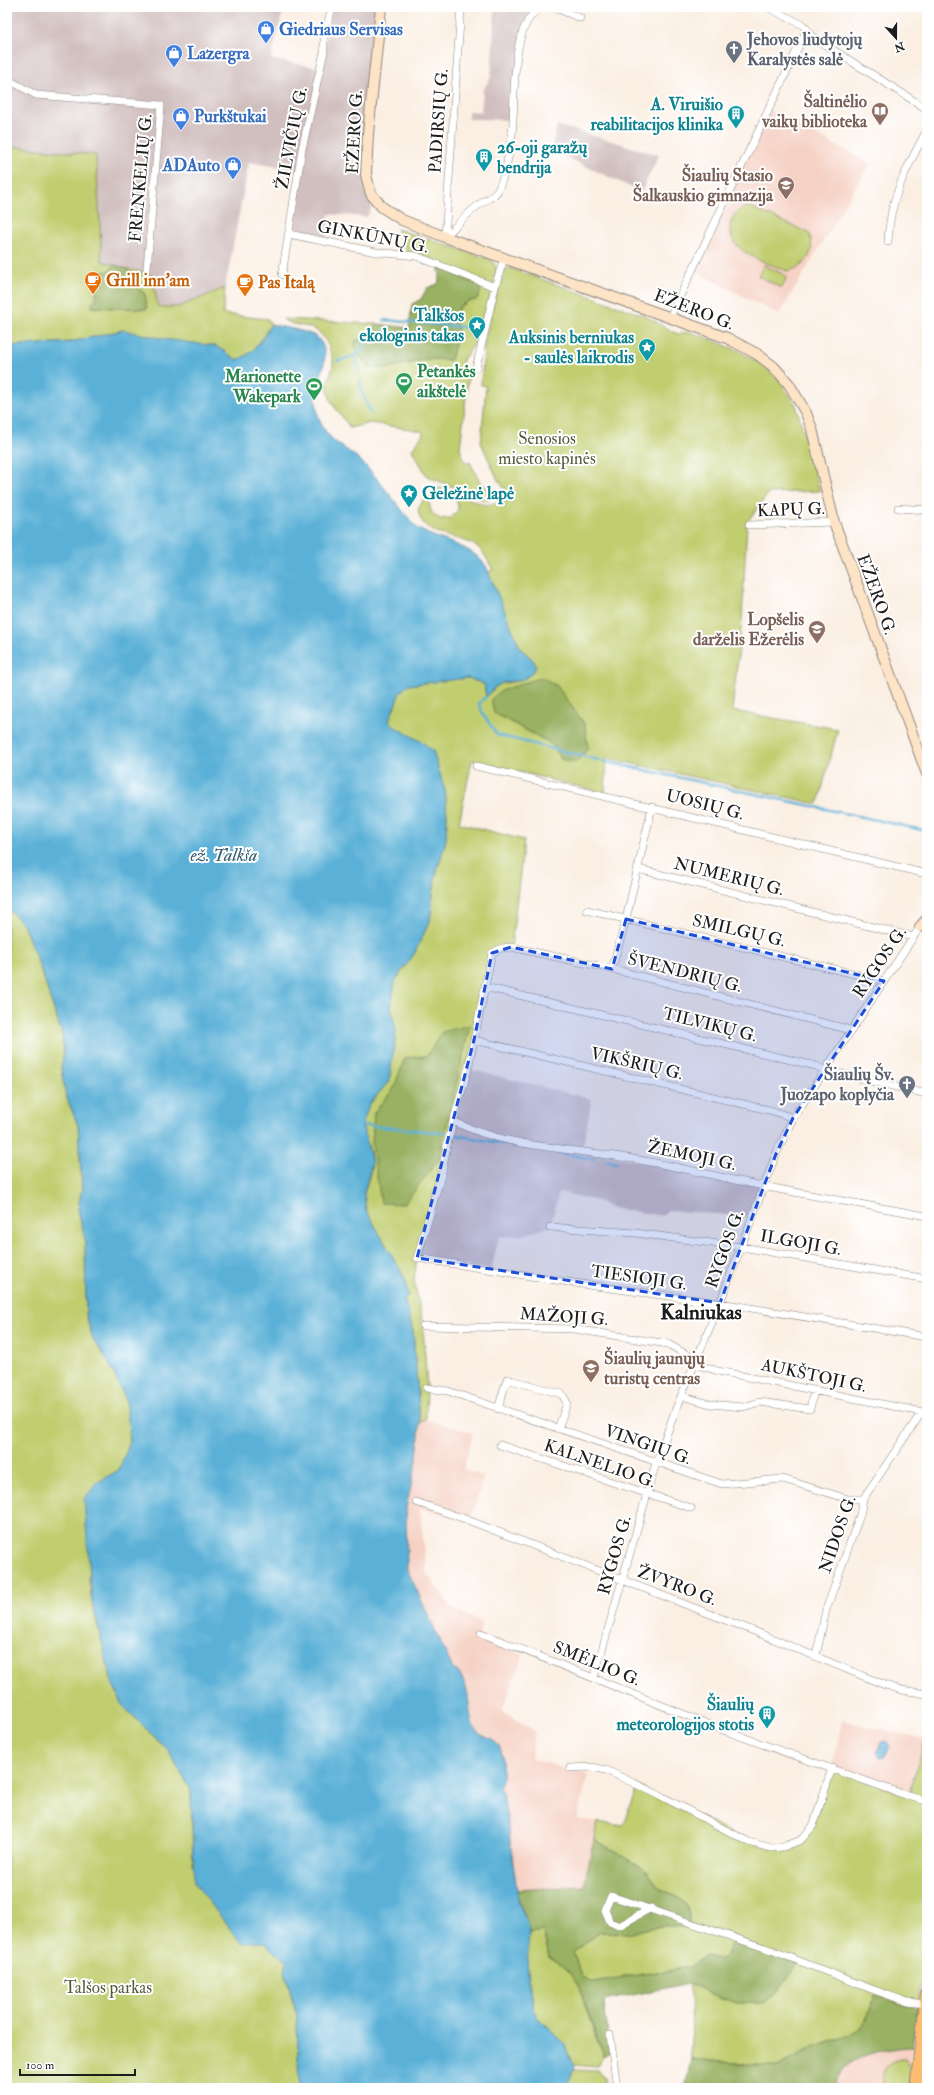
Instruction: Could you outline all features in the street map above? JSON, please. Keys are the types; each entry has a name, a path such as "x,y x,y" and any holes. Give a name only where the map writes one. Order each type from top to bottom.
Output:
{"highway":[{"path":"916,2088 926,1998"}],"main road":[{"name":"EŽERO G.","path":"380,7 366,156 368,186 375,201 387,212 446,237 741,344 768,361 789,384 802,403 812,429 834,522 927,774"},
{"path":"924,926 927,918"}],"street":[{"name":"ŽILVIČIŲ G.","path":"282,275 302,149 324,52 324,37 332,7"},
{"name":"PADIRSIŲ G.","path":"446,237 461,7"},
{"name":"GINKŪNŲ G.","path":"446,237 478,205 494,195 500,188 512,136 514,86 521,38 528,20 537,10 542,7"},
{"path":"554,7 580,18"},
{"path":"767,7 803,25 811,36 927,109"},
{"path":"670,317 807,29"},
{"name":"FRENKELIŲ G.","path":"7,79 36,95 161,105 147,268"},
{"path":"888,242 894,202 903,174 927,130"},
{"name":"GINKŪNŲ G.","path":"289,234 376,252 416,256 495,287"},
{"path":"476,368 495,287 504,258"},
{"path":"898,508 927,510"},
{"name":"KAPŲ G.","path":"749,525 834,522"},
{"name":"UOSIŲ G.","path":"476,766 927,874"},
{"path":"612,970 626,919 652,807"},
{"name":"NUMERIŲ G.","path":"638,870 914,937"},
{"name":"SMILGŲ G.","path":"586,910 884,981"},
{"name":"RYGOS G.","path":"594,1678 656,1463 681,1396 742,1247 763,1186 776,1154 793,1118 824,1070 914,937 924,926"},
{"name":"ŠVENDRIŲ G.","path":"485,986 492,953 502,948 511,947 612,970 851,1030"},
{"path":"453,1121 474,1040 485,986"},
{"name":"TILVIKŲ G.","path":"485,986 927,1094"},
{"name":"VIKŠRIŲ G.","path":"474,1040 765,1109 793,1118"},
{"name":"ŽEMOJI G.","path":"453,1121 471,1130 519,1142 627,1157 705,1172 763,1186 927,1216"},
{"name":"TIESIOJI G.","path":"453,1121 442,1172 417,1258 581,1284 720,1303 927,1336"},
{"name":"ILGOJI G.","path":"550,1227 636,1234 742,1247 927,1279"},
{"name":"MAŽOJI G.","path":"423,1326 574,1329 668,1344 689,1356 695,1364"},
{"name":"AUKŠTOJI G.","path":"695,1364 814,1391 925,1413"},
{"path":"498,1409 507,1379 562,1394 567,1403 558,1429"},
{"name":"VINGIŲ G.","path":"427,1388 448,1391 656,1463 722,1484 783,1479 848,1499 863,1499"},
{"path":"681,1396 710,1404 743,1407 760,1402 810,1409 814,1391"},
{"name":"NIDOS G.","path":"816,1656 826,1610 860,1515 863,1499 925,1413"},
{"name":"KALNELIO G.","path":"500,1445 690,1508"},
{"name":"ŽVYRO G.","path":"416,1502 465,1519 623,1580 816,1656 885,1685 927,1694"},
{"name":"SMĖLIO G.","path":"481,1633 723,1730 927,1801"},
{"path":"570,1768 592,1767 606,1770 659,1795 749,1842 771,1848 783,1847 801,1840 813,1826 832,1768"},
{"path":"651,1908 619,1926 610,1922 605,1910 611,1896 651,1908 771,1950 908,2002 926,1998"},
{"path":"610,2035 617,2088"}],"highlighted area":[{"path":"626,919 884,981 793,1118 776,1154 720,1303 417,1258 474,1040 492,953 511,947 612,969"}],"shaded area":[{"path":"7,7 193,7 231,10 230,7 284,7 271,59 320,68 332,7 381,7 366,156 375,201 367,217 329,214 327,242 289,234 299,171 249,162 225,288 178,307 158,307 152,275 102,261 96,155 7,146"},
{"path":"495,7 534,7 537,10 522,32 513,120 468,119 468,111 481,112 483,90 491,77"},
{"name":"Šiaulių Stasio Šalkauskio gimnazija","path":"769,110 870,163 779,315 691,269"},
{"path":"557,125 659,155 641,192 551,150"},
{"path":"468,1069 592,1099 582,1150 763,1186 752,1217 668,1210 662,1216 613,1208 597,1201 559,1192 550,1227 523,1235 499,1237 491,1270 417,1258"},
{"path":"426,1420 473,1433 463,1469 484,1477 471,1518 465,1519 420,1508 426,1572 452,1608 483,1623 478,1637 523,1655 502,1711 535,1731 531,1759 588,1775 577,1819 597,1822 584,1886 516,1890 503,1792 499,1786 502,1780 501,1751 492,1740 477,1732 473,1726 470,1699 465,1685 457,1671 452,1667 407,1569 406,1508 417,1460 420,1423"},
{"path":"842,1720 925,1739 908,1796 832,1768"},
{"path":"912,2047 909,2088 835,2088 840,2073 853,2061 888,2048"}],"green space":[{"path":"7,146 96,155 102,261 115,265 100,281 92,307 147,309 145,294 135,286 136,276 125,268 152,275 158,307 178,307 225,288 223,314 268,319 271,324 257,346 248,354 237,360 231,356 123,330 71,342 7,346"},
{"path":"748,206 809,233 812,246 811,252 808,258 800,266 787,271 758,259 740,248 734,241 731,232 731,222 737,212"},
{"path":"397,229 492,260 497,270 480,331 475,343 462,361 464,369 469,372 460,448 466,464 470,462 481,484 494,489 493,497 486,501 427,476 412,450 423,434 422,431 370,423 350,428 330,398 328,384 333,361 325,340 316,330 292,324 283,319 378,324 365,336 355,342 384,369 428,359 451,360 458,332 455,317 459,307 468,301 476,300 438,266 435,260 407,252"},
{"path":"115,265 125,268 136,276 135,286 145,294 147,309 92,307 92,302 97,300 97,289 92,283 94,272 107,272"},
{"path":"764,265 787,276 782,288 758,276"},
{"path":"438,266 480,286 480,294 476,300 468,301 459,307 455,317 458,332 451,360 428,359 384,369 368,367 355,349 355,342 365,336 378,324 409,328 412,304 421,299 427,288 438,284 440,275"},
{"name":"Senosios miesto kapinės","path":"510,268 646,316 677,334 689,332 700,335 739,351 763,365 779,380 796,405 820,491 769,493 747,522 742,620 732,711 838,729 818,804 607,758 605,793 472,760 459,823 524,840 511,947 492,953 474,1040 417,1258 414,1280 423,1326 427,1388 426,1420 420,1423 413,1331 404,1299 404,1277 366,1210 364,1193 372,1168 371,1154 362,1125 369,1105 389,1081 396,1032 391,1007 395,981 414,954 430,921 435,878 446,840 447,816 445,791 433,751 422,742 393,726 389,721 400,692 408,685 468,678 484,684 486,697 499,684 519,681 534,661 520,648 488,572 493,570 482,551 463,540 435,532 422,520 418,510 425,496 430,491 441,488 485,505 513,500 498,480 481,443 486,386 481,385 485,338 495,299 505,270","holes":["438,492 449,494 455,498 458,505 458,510 451,518 440,519 432,513 430,500 432,495","556,686 570,705 561,759 552,744 494,713","442,1032 381,1202 374,1113 394,1088 405,1058 428,1056"]},
{"path":"542,677 557,686 585,725 588,749 575,763 561,759 552,744 494,713 491,699 503,690"},
{"name":"Talšos parkas","path":"7,908 23,924 41,970 62,1034 64,1052 61,1069 66,1096 78,1125 82,1188 78,1209 85,1239 86,1315 93,1339 108,1361 126,1400 130,1442 119,1470 98,1482 89,1580 92,1602 112,1682 123,1706 169,1751 191,1791 193,1865 264,1942 287,1962 285,1972 297,2016 299,2088 7,2088"},
{"path":"470,1025 439,1159 404,1204 381,1203 372,1144 374,1113 394,1088 405,1058 427,1056 442,1032"},
{"path":"927,1735 927,1918 918,2008 902,2005 875,1995 868,2016 861,2027 850,2035 803,2051 779,2067 691,2059 690,1983 724,1999 742,2003 762,2003 725,1957 720,1959 705,1956 690,1967 592,1982 581,1976 573,1952 599,1932 628,1933 665,1925 689,1928 689,1914 686,1904 679,1898 659,1888 647,1871 594,1839 597,1822 622,1826 638,1786 749,1842 771,1848 801,1840 813,1826 832,1768 908,1796"},
{"path":"594,1839 647,1871 659,1888 679,1898 686,1904 689,1914 689,1928 665,1925 628,1933 599,1932 573,1952 581,1976 592,1982 690,1967 705,1956 720,1959 725,1957 733,1942 797,1965 775,1995 762,2003 737,2003 718,1997 690,1983 604,2001 610,2052 603,2056 579,1987 566,1968 549,1957 543,1931 528,1933 527,1922 516,1890 584,1886"},
{"path":"543,1931 549,1957 566,1968 579,1987 596,2039 602,2050 603,2056 598,2067 573,2065 564,2043 536,2016 527,1973 528,1933"},
{"path":"875,1995 902,2005 918,2008 912,2047 877,2052 854,2061 845,2068 838,2077 835,2088 685,2088 691,2059 779,2067 803,2051 850,2035 861,2027 868,2016"},
{"path":"905,2059 911,2067 909,2088 882,2088 884,2073 888,2065 895,2060"},
{"path":"572,2070 599,2071 604,2078 604,2088 567,2088"}],"water":[{"name":"ež. Talkša","path":"271,324 308,333 320,340 324,347 325,354 316,394 316,403 317,412 324,429 332,439 363,463 377,478 416,527 462,547 479,558 486,566 520,648 534,661 536,667 527,677 523,679 498,685 486,697 484,684 468,678 408,685 400,692 389,721 393,726 422,742 433,751 445,791 447,816 446,840 435,878 430,921 414,954 395,981 391,1007 396,1032 389,1081 369,1105 362,1125 372,1162 364,1193 366,1210 404,1277 408,1296 404,1299 413,1331 420,1423 417,1460 406,1508 407,1569 452,1667 463,1679 468,1694 471,1718 475,1730 496,1742 501,1750 502,1778 499,1786 503,1792 519,1904 529,1931 527,1973 536,2016 564,2043 574,2067 567,2088 299,2088 297,2016 285,1972 287,1962 264,1942 241,1943 194,1882 191,1791 169,1751 123,1706 112,1682 92,1602 84,1499 98,1482 119,1470 130,1442 126,1400 108,1361 93,1339 86,1315 85,1239 78,1209 82,1187 78,1125 66,1096 61,1069 64,1052 62,1034 41,970 23,924 7,908 7,346 71,342 123,330 164,339 216,346 237,360 253,350 261,341"},
{"path":"886,1741 890,1746 885,1756 880,1757 877,1752 881,1742"}],"waterway":[{"path":"384,320 474,328"},
{"path":"337,361 359,353 365,345 371,332"},
{"path":"356,356 359,372"},
{"path":"360,381 362,393 371,413"},
{"path":"486,697 479,703 483,714 497,735 607,762 927,831"},
{"path":"362,1125 446,1133"},
{"path":"456,1135 527,1148"},
{"path":"535,1149 594,1159"},
{"path":"606,1161 617,1163"}],"place":[{"name":"Giedriaus Servisas","path":"266,44"},
{"name":"Jehovos liudytojų Karalystės salė","path":"734,64"},
{"name":"Lazergra","path":"174,68"},
{"name":"Šaltinėlio vaikų biblioteka","path":"880,126"},
{"name":"A. Viruišio reabilitacijos klinika","path":"736,129"},
{"name":"Purkštukai","path":"181,131"},
{"name":"26-oji garažų bendrija","path":"484,172"},
{"name":"ADAuto","path":"233,180"},
{"name":"Šiaulių Stasio Šalkauskio gimnazija","path":"786,200"},
{"name":"Grill inn'am","path":"93,295"},
{"name":"Pas Italą","path":"245,297"},
{"name":"Talkšos ekologinis takas","path":"477,340"},
{"name":"Auksinis berniukas - saulės laikrodis","path":"647,362"},
{"name":"Petankės aikštelė","path":"404,396"},
{"name":"Marionette Wakepark","path":"314,401"},
{"name":"Geležinė lapė","path":"409,508"},
{"name":"Lopšelis darželis Ežerėlis","path":"817,644"},
{"name":"Šiaulių Šv. Juozapo koplyčia","path":"907,1099"},
{"name":"Šiaulių jaunųjų turistų centras","path":"591,1383"},
{"name":"Šiaulių meteorologijos stotis","path":"767,1729"}],"district":[{"name":"Kalniukas","path":"701,1312"}]}
